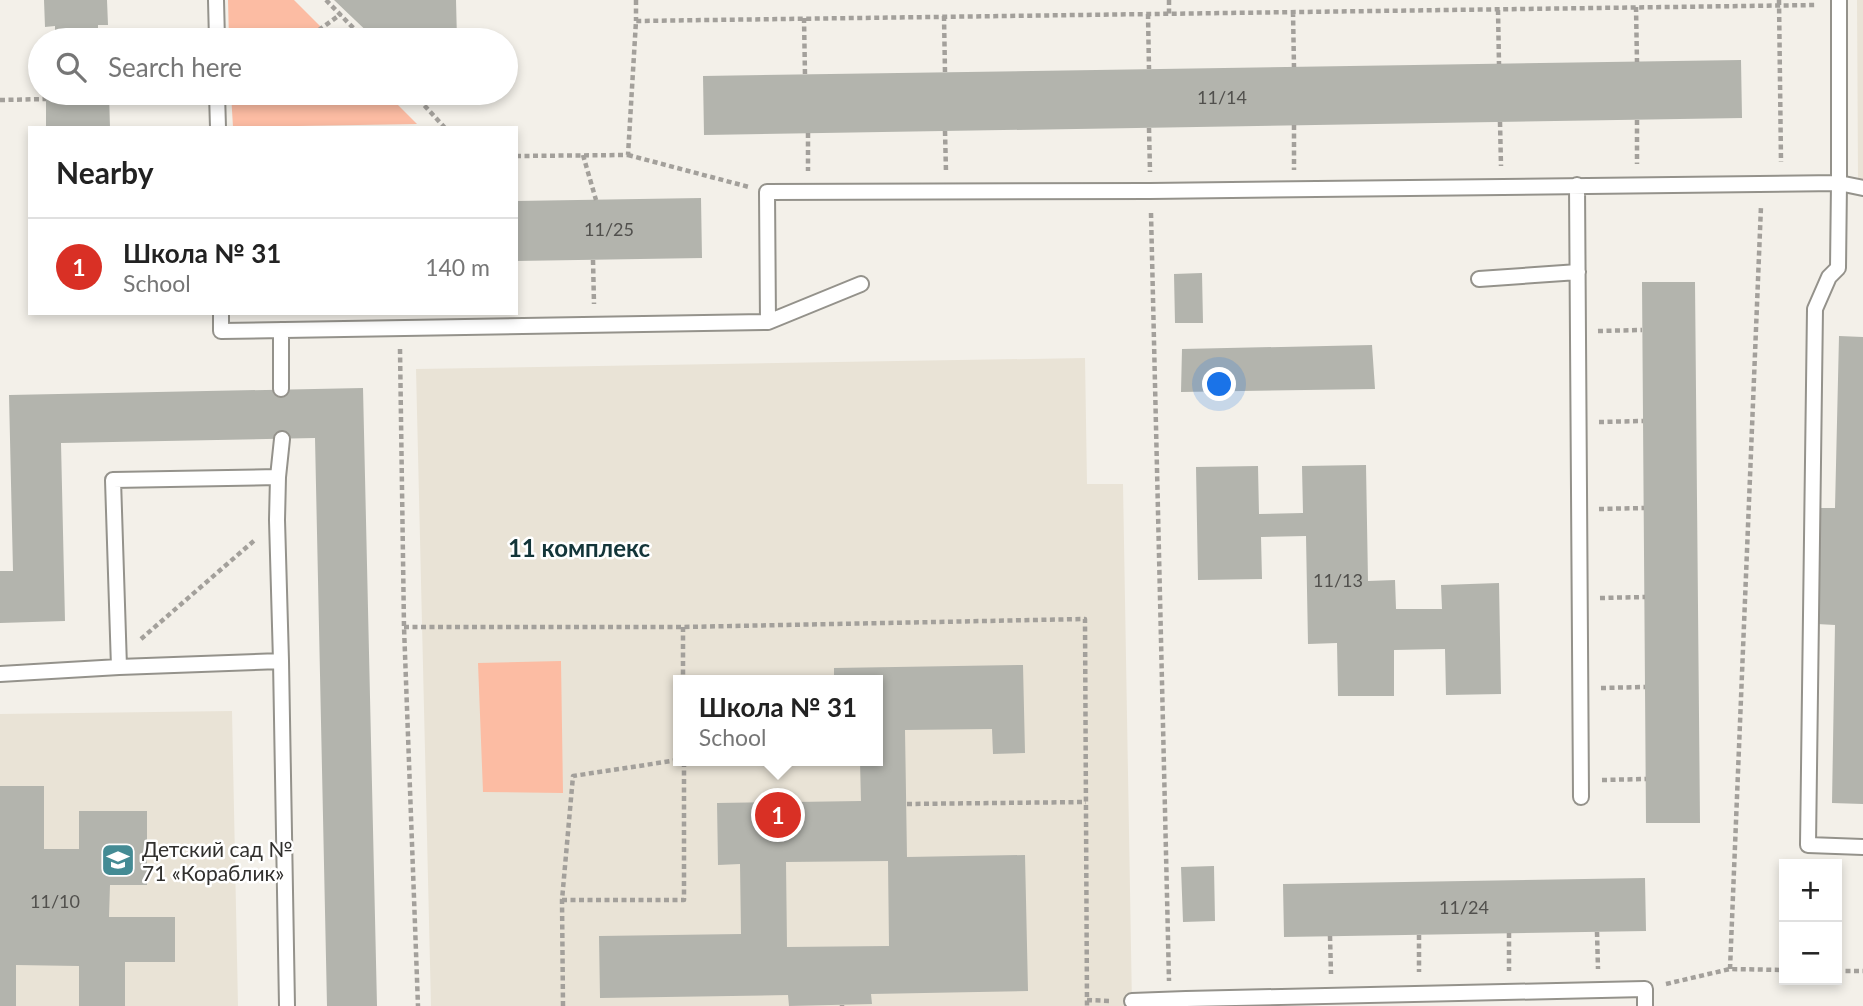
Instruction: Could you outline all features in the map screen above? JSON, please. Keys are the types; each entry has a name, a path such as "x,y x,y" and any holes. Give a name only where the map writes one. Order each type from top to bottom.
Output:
{"lane":[{"path":"216,0 217,28"},
{"path":"1839,2 1838,268 1829,277 1815,309 1808,845 1863,847"},
{"path":"218,105 218,126"},
{"path":"768,322 767,192 1150,191 1839,183 1863,188"},
{"path":"1577,185 1581,797"},
{"path":"1479,279 1578,272"},
{"path":"220,315 221,331 768,322 861,284"},
{"path":"281,330 281,389"},
{"path":"282,439 278,477 278,520 287,1006"},
{"path":"119,663 113,481 278,477"},
{"path":"0,674 119,663 281,661"},
{"path":"1132,1001 1170,999 1186,1002 1645,989 1645,1006"}],"path":[{"path":"326,0 354,28"},
{"path":"628,155 636,0"},
{"path":"1169,0 1169,14"},
{"path":"636,21 1839,2"},
{"path":"1779,3 1781,184"},
{"path":"1636,7 1637,62"},
{"path":"1498,9 1499,64"},
{"path":"1293,12 1294,67"},
{"path":"322,28 341,14"},
{"path":"1148,14 1149,69"},
{"path":"944,16 945,72"},
{"path":"804,18 805,75"},
{"path":"0,100 28,99"},
{"path":"424,105 443,126"},
{"path":"1637,120 1638,184"},
{"path":"1500,122 1501,186"},
{"path":"1294,125 1295,188"},
{"path":"1149,128 1170,999"},
{"path":"945,131 947,190"},
{"path":"808,133 809,192"},
{"path":"583,155 596,200"},
{"path":"518,156 628,155 767,192"},
{"path":"1730,969 1762,184"},
{"path":"593,260 594,324"},
{"path":"399,327 404,627 418,1006"},
{"path":"1578,331 1642,330"},
{"path":"1579,422 1643,421"},
{"path":"1579,510 1644,508"},
{"path":"119,663 278,520"},
{"path":"1580,599 1644,597"},
{"path":"404,627 683,627 1085,619 1087,1006"},
{"path":"683,627 683,675"},
{"path":"1580,688 1645,687"},
{"path":"563,1006 562,900 573,776 673,762"},
{"path":"562,900 684,900 684,766"},
{"path":"1581,780 1646,779"},
{"path":"907,804 1086,802"},
{"path":"1597,932 1598,990"},
{"path":"1509,933 1510,992"},
{"path":"1419,935 1420,994"},
{"path":"1330,936 1331,996"},
{"path":"1645,989 1730,969 1779,970"},
{"path":"1842,971 1863,971"}],"shaded area":[{"path":"228,0 294,0 322,28 229,28"},
{"path":"1857,0 1863,0 1863,183 1858,179"},
{"path":"232,105 398,105 417,124 294,126 233,126"},
{"path":"1085,358 1087,484 1123,484 1132,1006 431,1006 416,369"},
{"path":"561,661 563,793 483,792 478,663"},
{"name":"Детский сад № 71 «Кораблик»","path":"232,711 238,1006 0,1006 0,714"}],"building":[{"path":"44,0 107,0 108,25 98,25 98,28 45,27"},
{"path":"334,0 456,0 457,28 363,28"},
{"path":"1741,60 1742,118 704,135 703,76"},
{"path":"46,105 109,105 110,126 46,126"},
{"path":"701,198 702,258 518,261 518,201"},
{"path":"1202,273 1203,323 1175,323 1174,274"},
{"path":"1642,282 1695,282 1700,823 1646,823"},
{"path":"1839,336 1863,337 1863,804 1832,803 1835,625 1817,624 1819,508 1835,508"},
{"path":"1372,345 1375,389 1181,392 1182,349"},
{"path":"363,388 377,1006 327,1006 315,438 61,443 65,621 0,623 0,571 13,571 9,395"},
{"path":"1366,465 1368,581 1395,580 1396,609 1442,609 1441,585 1499,583 1501,694 1446,695 1445,649 1394,650 1394,696 1338,696 1337,643 1308,644 1306,536 1261,537 1262,579 1198,580 1196,467 1258,466 1259,514 1303,513 1302,466"},
{"path":"1023,665 1025,753 993,754 992,729 905,730 907,857 1025,855 1028,991 871,994 872,1004 789,1006 788,995 600,998 599,936 741,934 740,864 718,865 717,803 861,801 860,766 883,766 883,675 834,675 834,668","holes":["888,861 889,946 787,947 786,862"]},
{"path":"0,786 44,786 44,849 79,849 79,811 147,811 147,885 110,885 109,917 175,917 175,962 125,962 125,1006 79,1006 79,966 16,965 16,1006 0,1006"},
{"path":"1214,866 1215,921 1183,922 1181,867"},
{"path":"1645,878 1646,931 1284,937 1283,884"}],"place":[{"name":"Школа № 31","path":"778,815"},
{"name":"Детский сад № 71 «Кораблик»","path":"118,860"}],"district":[{"name":"11 комплекс","path":"579,547"}]}
